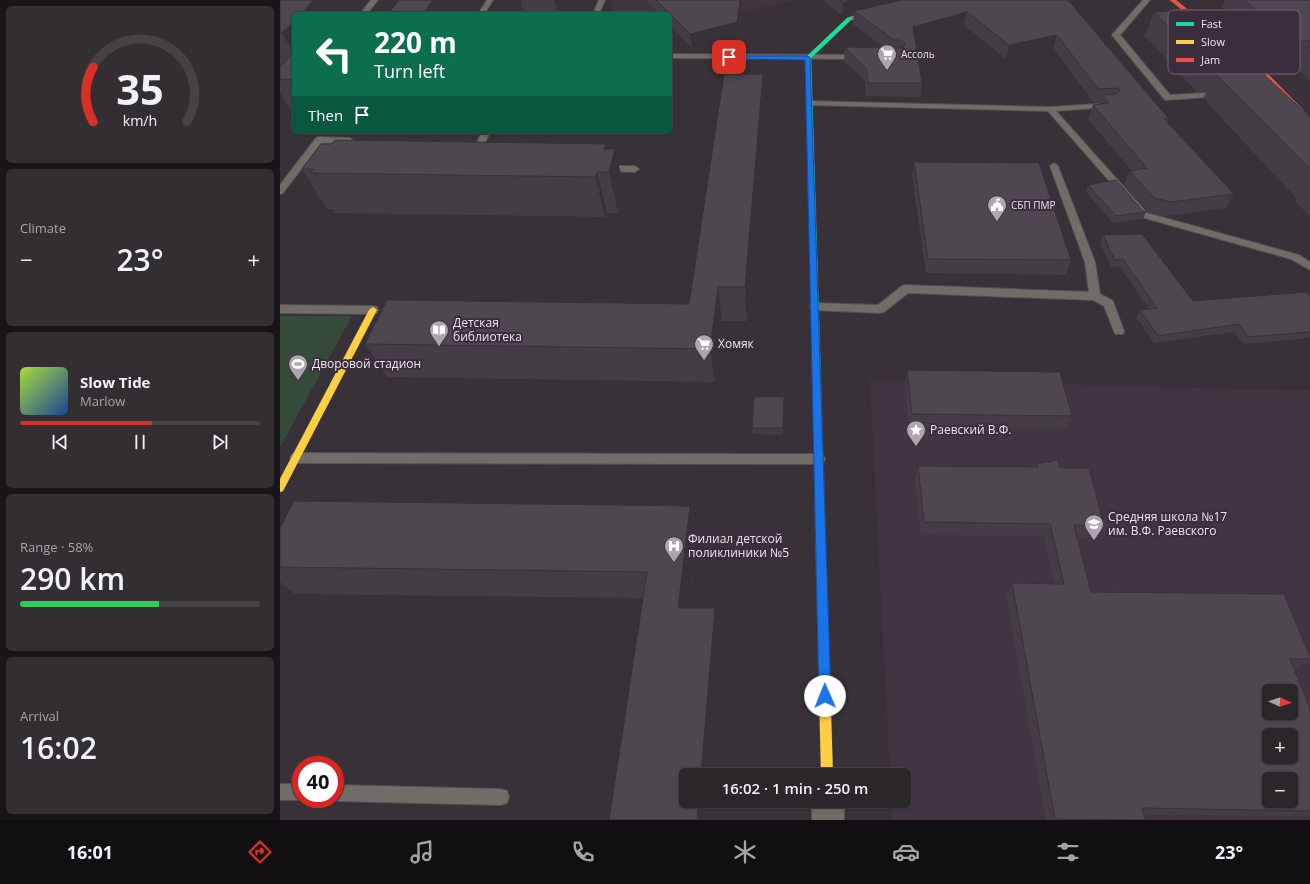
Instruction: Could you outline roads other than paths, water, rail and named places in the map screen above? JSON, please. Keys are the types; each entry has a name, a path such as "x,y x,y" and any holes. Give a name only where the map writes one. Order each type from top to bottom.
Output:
{"street":[{"path":"827,768 808,58 849,19 930,0"},
{"path":"1173,0 1185,10"},
{"path":"1260,74 1310,121"},
{"path":"280,488 373,310"},
{"path":"828,808 828,820"}],"lane":[{"path":"365,12 375,0"},
{"path":"482,12 490,0"},
{"path":"597,12 602,0"},
{"path":"1147,0 1116,35 1168,98 1227,93"},
{"path":"672,56 808,58 868,57"},
{"path":"1300,64 1310,63"},
{"path":"809,103 1050,109 1110,104"},
{"path":"1050,109 1144,215 1294,257 1310,267"},
{"path":"471,162 485,134"},
{"path":"280,191 319,140 362,141"},
{"path":"1054,166 1090,262 1096,296"},
{"path":"596,169 636,169"},
{"path":"815,307 880,309 906,289 1096,296 1109,304 1119,331"},
{"path":"280,309 373,310"},
{"path":"296,458 819,459"},
{"path":"280,792 292,792"},
{"path":"344,793 501,797"}],"place":[{"name":"Ассоль","path":"887,71"},
{"name":"СБП ПМР","path":"997,222"},
{"name":"Детская библиотека","path":"439,347"},
{"name":"Хомяк","path":"704,361"},
{"name":"Дворовой стадион","path":"298,381"},
{"name":"Раевский В.Ф.","path":"916,447"},
{"name":"Средняя школа №17 им. В.Ф. Раевского","path":"1094,541"},
{"name":"Филиал детской поликлиники №5","path":"674,563"}]}
